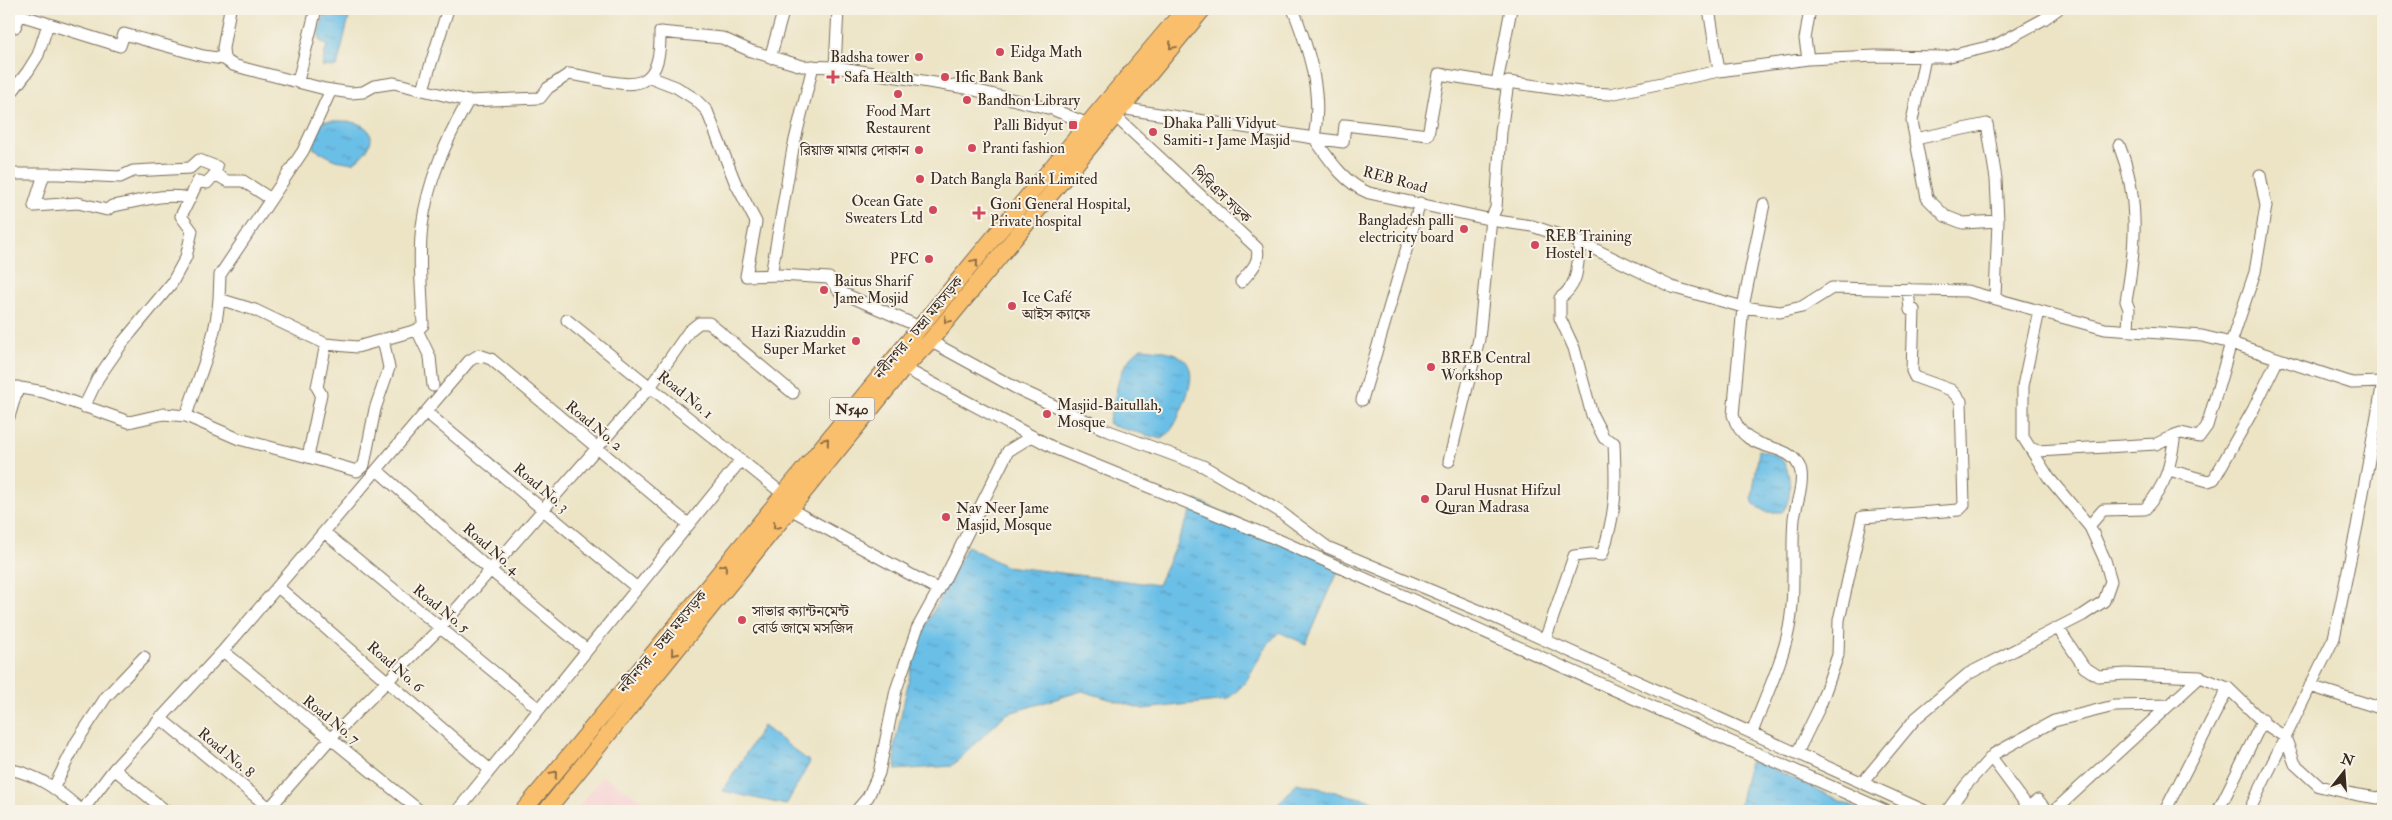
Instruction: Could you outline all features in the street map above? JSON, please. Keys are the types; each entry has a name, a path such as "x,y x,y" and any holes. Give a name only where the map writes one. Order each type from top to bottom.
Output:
{"highway":[{"name":"নবীনগর - চন্দ্রা মহাসড়ক","path":"546,811 787,502 920,327 1185,9"},
{"name":"নবীনগর - চন্দ্রা মহাসড়ক","path":"523,811 787,502 904,368 930,341 1117,112 1204,9"}],"street":[{"path":"224,59 223,48 230,9"},
{"path":"298,81 316,9"},
{"path":"423,89 448,9"},
{"path":"770,58 784,9"},
{"path":"835,67 838,9"},
{"path":"1293,9 1311,60 1317,85 1317,124 1314,138"},
{"path":"1449,461 1479,339 1491,219 1496,208 1502,84 1511,9"},
{"path":"1708,9 1719,71"},
{"path":"1808,59 1806,39 1810,9"},
{"path":"2037,9 2044,19"},
{"path":"1117,112 1343,142 1345,125 1428,135 1439,74 1502,84 1508,82 1587,93 1610,94 1719,71 1808,59 1820,60 1876,56 1946,57 1996,46 2058,9"},
{"path":"9,24 15,27 20,15 120,46 124,34 203,56 224,59 233,65 331,90 351,93 364,92 374,86 394,83 468,101 540,98 548,88 569,74 629,85 648,80 655,70 660,32 722,38 770,58 802,66 835,67 966,88 1052,109 1088,124"},
{"path":"9,96 28,72 38,55 48,24"},
{"path":"1925,58 1912,121 1927,198 1945,216 1963,223 1998,222"},
{"path":"771,275 793,148 813,66"},
{"path":"650,77 676,87 695,99 707,111 735,182 756,222 746,276 771,275 830,278 840,292 920,327"},
{"path":"186,416 218,320 220,276 303,152 331,90"},
{"path":"220,300 255,310 326,344 357,346 417,330 423,325 422,227 430,186 446,141 468,101"},
{"name":"পিবিএস সড়ক","path":"1117,112 1256,248 1259,256 1256,263 1240,282"},
{"path":"1915,139 1987,124 1996,179 1998,222 1996,298"},
{"name":"REB Road","path":"1314,138 1336,168 1355,187 1369,192 1491,219 1532,226 1580,242 1672,287 1744,308 1780,312 1802,307 1832,288 1967,291 2105,329 2202,336 2231,343 2352,383 2383,382"},
{"path":"2119,145 2127,165 2136,214 2126,301 2129,309 2128,331"},
{"path":"9,174 120,177 133,171 190,168 199,160 217,167 215,174 207,184 198,181 181,216 192,232 186,257 172,283 142,318 98,378 84,407"},
{"path":"44,174 34,206 78,203 106,210 112,206 157,196 176,195 190,198"},
{"path":"215,174 227,181 243,182 271,199"},
{"path":"2030,448 2038,451 2156,444 2181,433 2199,437 2207,426 2231,343 2255,272 2266,206 2260,175"},
{"path":"1362,400 1420,203"},
{"path":"1752,732 1789,629 1794,518 1800,484 1800,468 1796,460 1784,452 1745,437 1737,429 1733,415 1744,308 1764,204"},
{"path":"1546,640 1574,556 1602,555 1613,523 1616,489 1614,443 1604,438 1592,415 1574,348 1560,318 1560,298 1571,291 1576,279 1580,242"},
{"path":"1797,753 1820,706 1838,655 1839,620 1862,517 1959,510 1964,505 1961,400 1950,390 1914,377 1912,371 1914,310 1910,310 1908,289"},
{"path":"1863,782 1916,718 1968,674 2083,615 2104,601 2111,581 2105,560 2089,526 2049,478 2022,437 2022,386 2039,310"},
{"name":"Road No. 1","path":"567,320 741,460 787,502 939,590"},
{"path":"270,810 330,738 440,628 650,386 689,331 699,323 709,323 793,393"},
{"path":"417,330 430,357 433,386"},
{"path":"9,417 13,386 44,392 129,422 164,414 186,416 240,439 358,470 364,465 375,409 389,368 383,339"},
{"path":"930,341 1014,387 1106,430 1203,466 1279,511 1327,546 1546,640 1925,811"},
{"path":"308,457 321,394 317,386 326,344"},
{"name":"Road No. 2","path":"426,412 469,361 479,355 491,359 688,524"},
{"path":"2169,470 2208,481 2214,479 2253,410 2278,358"},
{"path":"904,368 1056,449 1274,538 1886,811"},
{"path":"2249,811 2334,638 2357,526 2383,382"},
{"path":"9,769 29,774 54,787 82,811 114,769 223,651 426,412"},
{"name":"Road No. 3","path":"426,412 637,588"},
{"path":"2089,526 2103,510 2145,509 2159,493 2169,470 2175,435"},
{"path":"856,811 868,797 879,773 896,690 917,629 939,590 1008,451 1032,436"},
{"path":"456,811 741,460"},
{"name":"Road No. 4","path":"377,470 490,570 587,650"},
{"name":"Road No. 5","path":"324,532 539,709"},
{"name":"Road No. 6","path":"278,587 490,770"},
{"path":"2058,628 2084,667 2098,676 2126,674 2200,676 2228,688 2263,720 2285,736 2295,764 2319,786 2358,795 2378,798 2383,796"},
{"name":"Road No. 7","path":"223,651 420,811"},
{"path":"54,787 77,742 106,696 144,657"},
{"path":"2054,811 2200,676"},
{"path":"2310,686 2383,709"},
{"path":"2165,811 2228,688"},
{"path":"1947,811 1991,757 2054,721 2114,706 2169,705"},
{"name":"Road No. 8","path":"160,718 270,810"},
{"path":"2218,811 2263,720"},
{"path":"1991,757 2028,807 2038,800 2047,811"},
{"path":"114,769 166,811"}],"shaded area":[{"path":"603,776 660,811 575,811"}],"water":[{"path":"326,9 351,9 337,67 322,66 327,45 320,41 319,31"},
{"path":"323,121 350,122 366,128 371,138 370,144 363,155 353,163 335,160 313,148 318,129"},
{"path":"1141,348 1170,352 1179,356 1186,362 1190,370 1188,392 1180,412 1172,429 1161,439 1108,423 1121,374 1132,356"},
{"path":"1759,450 1779,457 1785,464 1790,486 1788,501 1782,512 1766,512 1754,505 1752,498"},
{"path":"1196,500 1341,565 1306,644 1279,632 1266,646 1245,683 1227,700 1143,709 1082,691 1006,714 952,766 896,770 894,748 917,642 967,546 1005,566 1158,585"},
{"path":"763,726 810,762 786,805 723,791"},
{"path":"1749,762 1768,766 1861,811 1745,811 1739,806"},
{"path":"1297,783 1369,800 1401,811 1272,811"}],"place":[{"name":"Eidga Math","path":"1000,52"},
{"name":"Badsha tower","path":"919,57"},
{"name":"Safa Health","path":"833,77"},
{"name":"Ific Bank Bank","path":"945,77"},
{"name":"Food Mart Restaurent","path":"898,94"},
{"name":"Bandhon Library","path":"967,100"},
{"name":"Palli Bidyut","path":"1073,125"},
{"name":"Dhaka Palli Vidyut Samiti-1 Jame Masjid","path":"1153,132"},
{"name":"Pranti fashion","path":"972,148"},
{"name":"রিয়াজ মামার দোকান","path":"919,150"},
{"name":"Datch Bangla Bank Limited","path":"920,179"},
{"name":"Ocean Gate Sweaters Ltd","path":"933,210"},
{"name":"Goni General Hospital, Private hospital","path":"979,213"},
{"name":"Bangladesh palli electricity board","path":"1464,229"},
{"name":"REB Training Hostel 1","path":"1535,245"},
{"name":"PFC","path":"929,259"},
{"name":"Baitus Sharif Jame Mosjid","path":"824,290"},
{"name":"Ice Café আইস ক্যাফে","path":"1012,306"},
{"name":"Hazi Riazuddin Super Market","path":"856,341"},
{"name":"BREB Central Workshop","path":"1431,367"},
{"name":"Masjid-Baitullah, Mosque","path":"1047,414"},
{"name":"Darul Husnat Hifzul Quran Madrasa","path":"1425,499"},
{"name":"Nav Neer Jame Masjid, Mosque","path":"946,517"},
{"name":"সাভার ক্যান্টনমেন্ট বোর্ড জামে মসজিদ","path":"742,620"}]}
